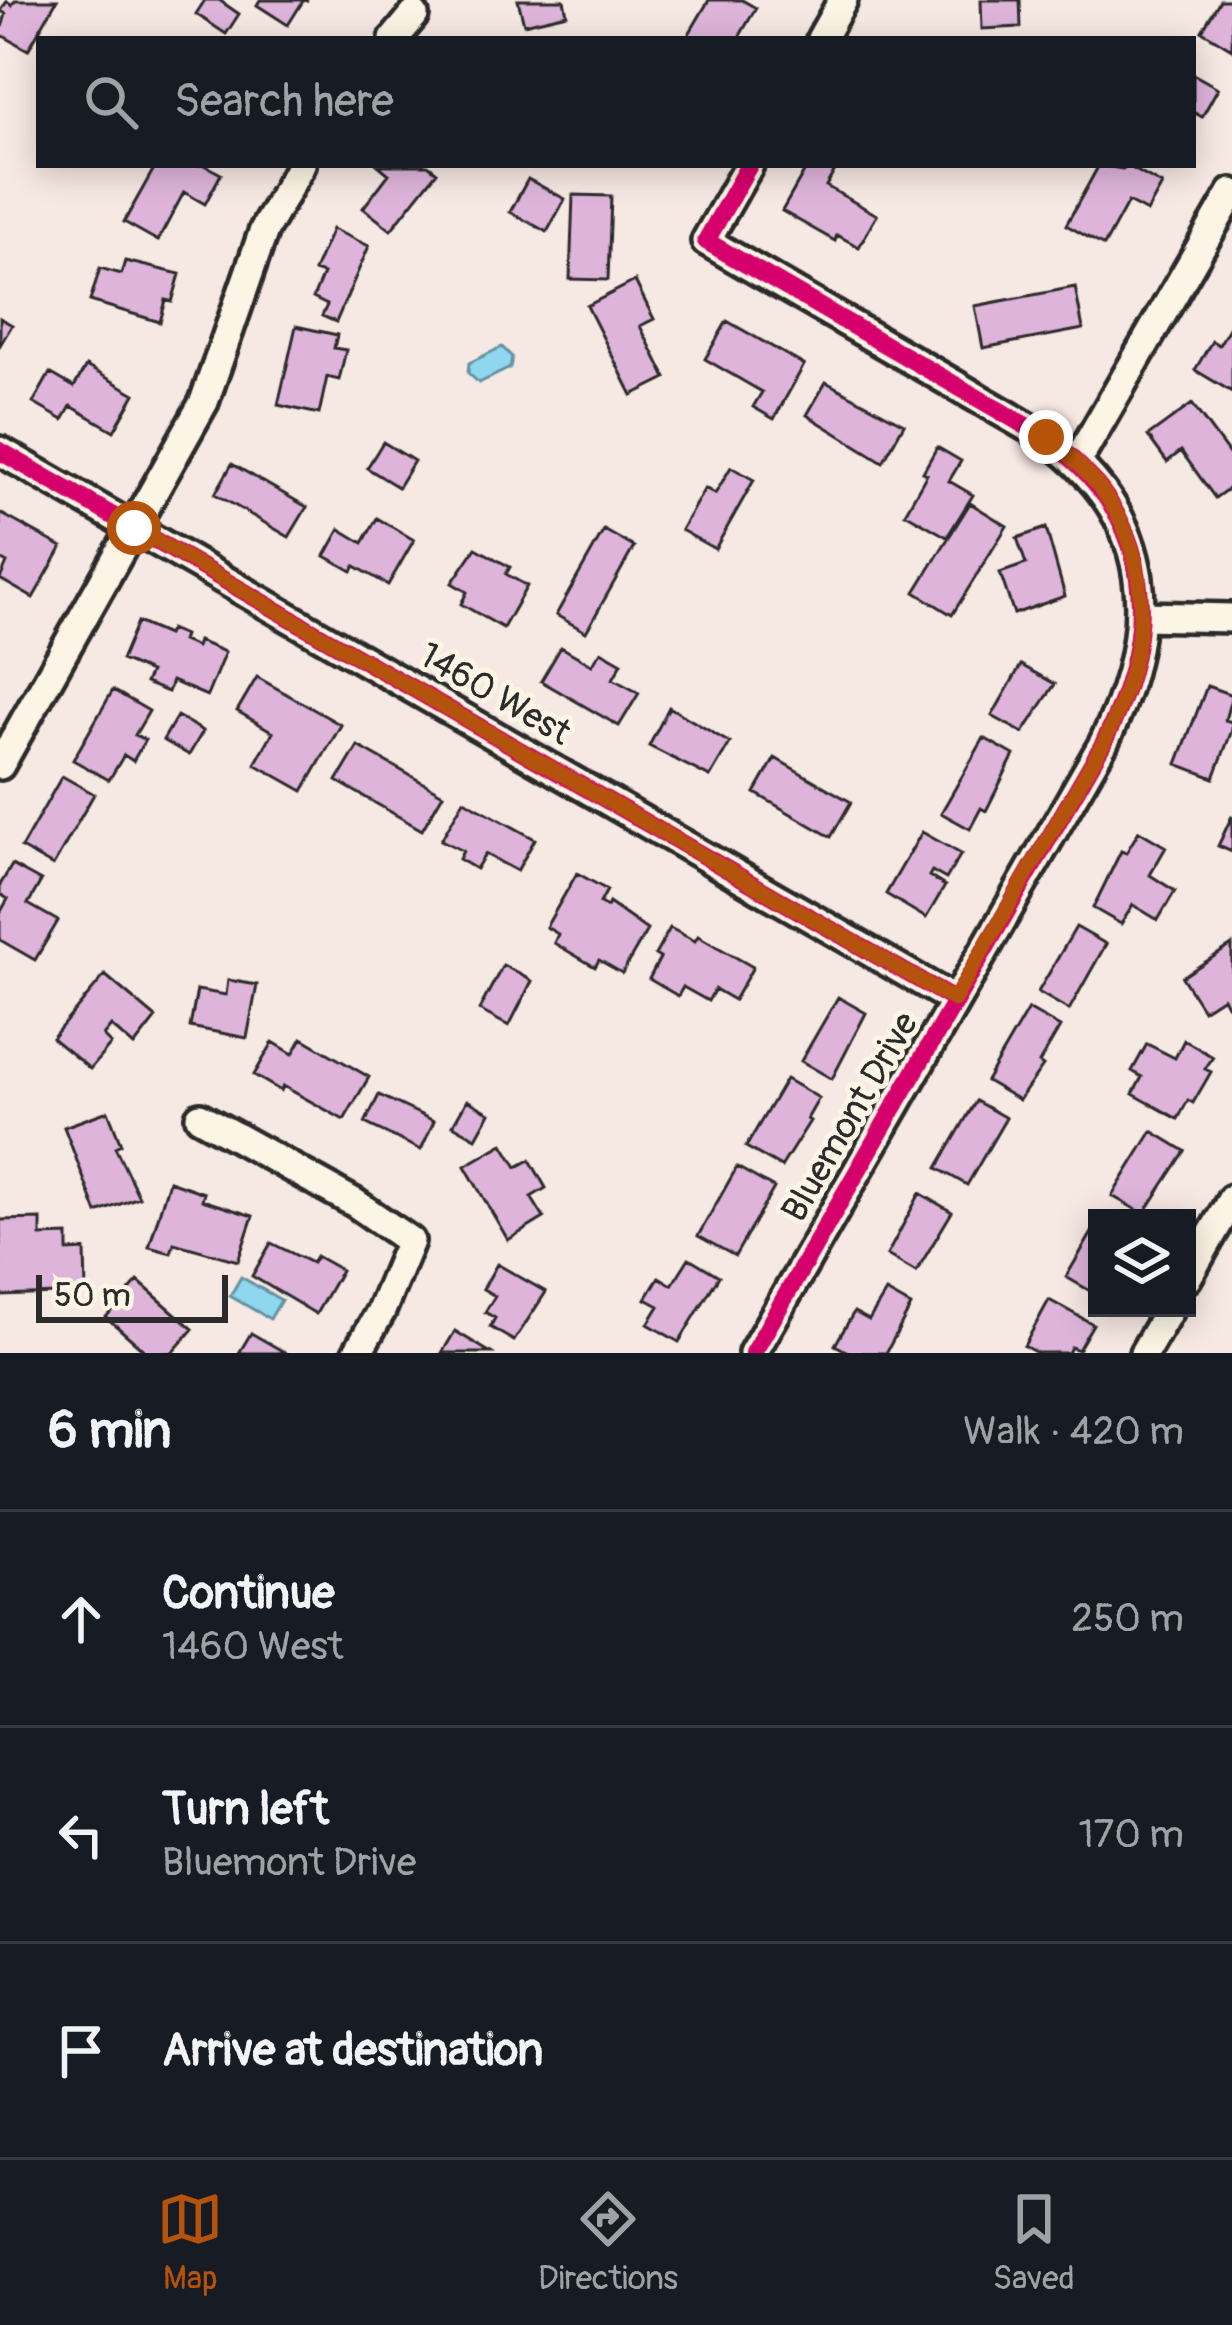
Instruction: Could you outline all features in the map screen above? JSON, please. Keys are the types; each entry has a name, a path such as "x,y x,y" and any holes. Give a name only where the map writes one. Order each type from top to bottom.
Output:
{"street":[{"path":"823,36 843,0"},
{"path":"396,36 414,15"},
{"path":"0,765 204,402 264,230 299,168"},
{"name":"Bluemont Drive","path":"747,168 706,241 1078,460 1118,513 1131,544 1140,576 1142,616 1137,657 1114,723 753,1353"},
{"path":"1078,460 1232,193"},
{"name":"1460 West","path":"0,451 954,1000"},
{"path":"1142,616 1232,618"},
{"path":"200,1117 355,1203 410,1241 381,1311 357,1353"},
{"path":"1196,1262 1232,1198"},
{"path":"1144,1353 1165,1317"}],"water":[{"path":"502,347 512,357 510,368 479,383 468,373 469,363"},
{"path":"241,1277 281,1300 270,1319 230,1296"}],"building":[{"path":"15,0 57,0 28,50 0,34 6,14 1,11 7,1 12,5"},
{"path":"205,0 219,0 239,14 226,34 196,14"},
{"path":"260,0 308,0 288,25 257,5"},
{"path":"518,0 564,0 567,14 524,24"},
{"path":"709,0 742,0 756,8 740,36 688,36"},
{"path":"981,0 1020,0 1021,27 982,29"},
{"path":"1220,0 1232,0 1232,49 1202,31"},
{"path":"1196,76 1218,88 1202,117 1196,114"},
{"path":"154,168 210,168 221,174 205,204 184,192 158,241 124,222"},
{"path":"382,168 432,168 437,172 391,230 363,208 389,174"},
{"path":"806,168 836,168 826,186 877,215 859,247 837,235 835,241 782,211"},
{"path":"1097,168 1131,168 1162,185 1147,212 1128,202 1104,246 1066,225"},
{"path":"528,179 565,199 547,232 510,212"},
{"path":"573,195 611,196 608,280 570,279"},
{"path":"332,229 369,246 336,322 322,316 327,305 313,298 323,274 314,271"},
{"path":"125,261 180,274 160,322 90,301 100,268 121,274"},
{"path":"635,281 654,319 640,326 666,378 632,395 587,306"},
{"path":"1075,287 1083,329 983,348 975,306"},
{"path":"0,318 12,325 0,345"},
{"path":"727,321 804,365 774,419 753,407 762,392 705,359"},
{"path":"1232,323 1232,392 1195,370 1212,341 1219,345"},
{"path":"296,326 337,335 334,348 346,350 339,380 327,377 319,414 278,405"},
{"path":"86,366 135,394 114,431 71,406 63,420 33,403 50,373 74,387"},
{"path":"826,382 904,424 883,462 807,415"},
{"path":"1192,404 1232,458 1232,486 1215,498 1181,451 1167,462 1148,436"},
{"path":"383,442 414,461 398,487 367,468"},
{"path":"937,447 961,461 949,481 973,495 947,537 905,513"},
{"path":"232,464 307,507 289,537 215,494"},
{"path":"731,467 754,480 715,549 681,530 705,488 715,494"},
{"path":"970,503 1007,526 952,615 915,592"},
{"path":"0,513 62,547 33,598 0,579 7,563 0,559"},
{"path":"377,518 414,540 388,585 325,556 340,529 363,543"},
{"path":"1046,528 1065,596 1014,614 1000,573 1026,564 1017,538"},
{"path":"604,530 634,547 586,632 556,615"},
{"path":"476,548 510,567 506,574 527,586 503,628 461,604 467,592 452,583"},
{"path":"137,622 167,635 170,629 196,647 198,641 225,652 207,696 172,681 168,692 145,683 150,672 121,660"},
{"path":"561,647 592,665 601,651 622,663 613,679 639,693 619,726 541,681"},
{"path":"1021,665 1055,684 1023,733 992,716"},
{"path":"257,677 341,725 303,791 255,764 273,732 237,711"},
{"path":"1207,686 1232,695 1225,720 1232,722 1232,730 1214,778 1177,764"},
{"path":"113,690 149,711 135,735 145,740 133,761 124,755 109,780 73,760"},
{"path":"669,707 730,743 710,777 649,746"},
{"path":"177,716 203,731 189,755 163,740"},
{"path":"984,738 1014,755 986,811 981,808 970,829 941,813"},
{"path":"358,746 443,794 422,830 337,781"},
{"path":"775,758 851,802 831,837 755,793"},
{"path":"62,776 94,794 53,866 21,848"},
{"path":"464,800 535,839 517,871 485,854 476,869 459,859 463,851 441,840"},
{"path":"1232,816 1232,852 1218,846"},
{"path":"1139,831 1166,847 1150,875 1175,891 1158,920 1133,905 1121,924 1093,908 1121,851 1126,853"},
{"path":"922,832 961,854 946,879 932,871 929,876 945,886 926,918 886,894"},
{"path":"12,865 41,881 28,904 58,921 35,960 0,940 0,913 8,899 0,894 0,885"},
{"path":"577,873 607,890 600,903 607,907 609,903 647,930 622,973 599,960 595,967 554,943 558,934 546,927"},
{"path":"1076,927 1106,944 1069,1010 1038,992"},
{"path":"670,928 695,941 698,936 753,967 734,1000 715,989 708,1001 683,987 678,996 649,979"},
{"path":"1232,945 1232,1002 1227,1005 1223,997 1203,1010 1182,977"},
{"path":"503,965 532,981 509,1026 479,1010"},
{"path":"105,975 156,1018 134,1046 111,1026 103,1036 111,1044 90,1069 52,1038"},
{"path":"228,980 257,985 247,1038 190,1027 197,990 226,995"},
{"path":"838,997 866,1013 832,1079 801,1061"},
{"path":"1028,1009 1060,1027 1039,1063 1043,1066 1019,1100 986,1081"},
{"path":"302,1038 369,1077 344,1120 254,1075 273,1042 293,1054"},
{"path":"1184,1040 1213,1057 1205,1069 1211,1072 1178,1119 1133,1094 1142,1077 1132,1071 1147,1044 1175,1058"},
{"path":"786,1079 819,1098 781,1167 746,1147"},
{"path":"379,1095 434,1121 421,1150 365,1123"},
{"path":"467,1100 490,1113 476,1138 453,1125"},
{"path":"976,1101 1006,1118 967,1185 937,1168"},
{"path":"108,1111 121,1144 115,1147 139,1197 97,1213 64,1127"},
{"path":"1152,1131 1185,1151 1147,1209 1135,1209 1112,1196"},
{"path":"503,1144 517,1167 530,1160 546,1188 531,1197 544,1218 508,1240 465,1166"},
{"path":"737,1167 774,1188 735,1256 698,1236"},
{"path":"169,1181 204,1193 202,1200 253,1216 238,1261 174,1243 171,1253 149,1247"},
{"path":"920,1193 952,1212 916,1272 887,1255"},
{"path":"41,1219 41,1236 68,1235 68,1251 85,1250 86,1293 1,1296 0,1220"},
{"path":"1088,1239 1088,1290 1066,1277"},
{"path":"271,1243 312,1263 316,1256 341,1270 316,1314 252,1276"},
{"path":"689,1258 719,1276 679,1342 648,1324 659,1306 646,1299 659,1277 672,1285"},
{"path":"497,1264 546,1292 514,1341 490,1327 495,1318 485,1312 495,1296 483,1289"},
{"path":"138,1281 193,1329 172,1353 147,1353 106,1317"},
{"path":"886,1292 911,1306 886,1353 850,1353 835,1345 854,1312 869,1320"},
{"path":"1049,1300 1093,1324 1078,1350 1037,1353 1024,1346"},
{"path":"455,1331 491,1353 442,1353"},
{"path":"251,1333 286,1353 239,1353"}],"cycle path":[{"path":"747,168 706,241 1045,437 1082,468 1109,502 1128,539 1138,577 1140,617 1122,701 1103,744 753,1353"},
{"path":"0,451 954,1000"}],"route":[{"path":"134,528 954,1000 1103,744 1124,702 1137,657 1140,576 1131,544 1100,485 1078,460 1046,437"}]}
